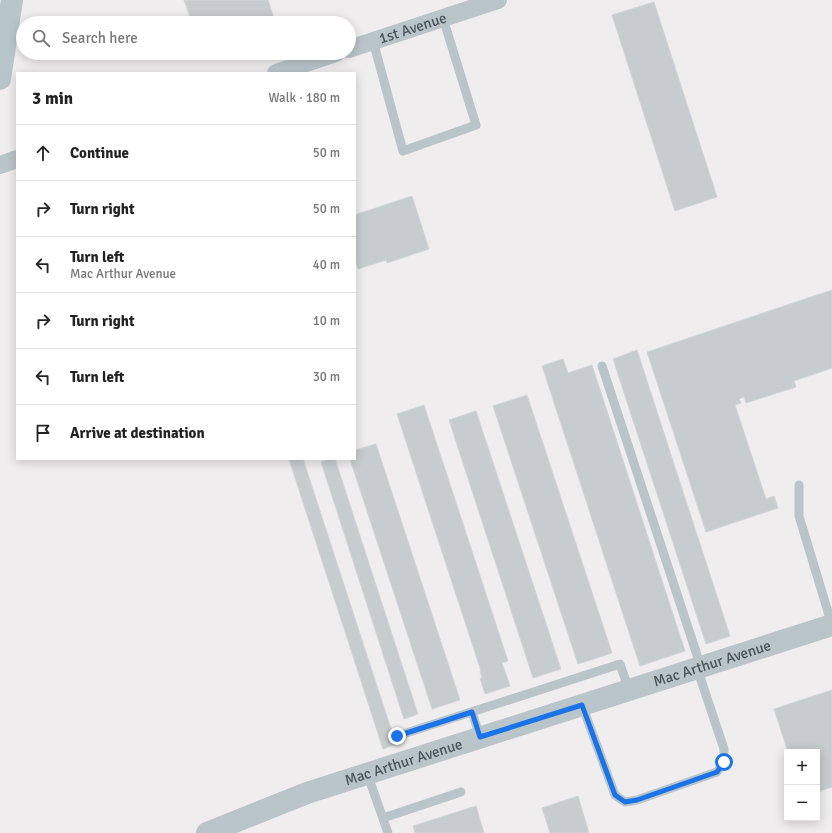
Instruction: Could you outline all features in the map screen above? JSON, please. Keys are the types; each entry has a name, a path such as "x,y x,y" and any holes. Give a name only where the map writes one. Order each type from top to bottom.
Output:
{"main road":[{"path":"0,79 12,0"}],"street":[{"name":"1st Avenue","path":"356,47 498,0"},
{"path":"279,72 315,60"},
{"path":"0,165 16,160"},
{"name":"Mac Arthur Avenue","path":"207,833 307,793 367,773 832,625"}],"lane":[{"path":"373,41 403,151 476,125 443,18"},
{"path":"582,705 615,795 625,802 637,800 717,772 724,762 724,749 602,366"},
{"path":"799,485 799,516 832,625"},
{"path":"397,736 620,664 629,690"},
{"path":"472,712 480,737"},
{"path":"367,773 388,833"},
{"path":"383,818 461,792"}],"building":[{"path":"184,0 268,0 273,16 190,16"},
{"path":"654,2 717,197 675,211 612,15"},
{"path":"412,196 429,249 387,263 386,260 358,269 356,262 356,215"},
{"path":"832,290 832,368 794,381 796,387 746,403 744,397 739,399 741,403 735,405 766,499 774,496 778,508 706,532 647,352"},
{"path":"637,350 730,636 706,644 613,359"},
{"path":"563,359 568,373 592,365 685,651 640,666 542,366"},
{"path":"527,395 612,653 578,664 493,406"},
{"path":"424,405 508,661 502,663 510,686 485,694 480,678 482,678 481,671 397,414"},
{"path":"476,411 561,669 533,678 449,420"},
{"path":"376,444 460,700 432,709 350,460 356,460 356,450"},
{"path":"289,460 303,460 396,744 383,749"},
{"path":"326,460 335,460 418,714 404,719 321,462"},
{"path":"832,690 832,787 820,791 820,749 787,749 774,709"},
{"path":"578,796 589,833 550,833 542,808"},
{"path":"476,806 484,833 415,833 413,826"}],"route":[{"path":"397,736 472,712 480,737 582,705 615,795 625,802 637,800 717,772 724,762"}]}
